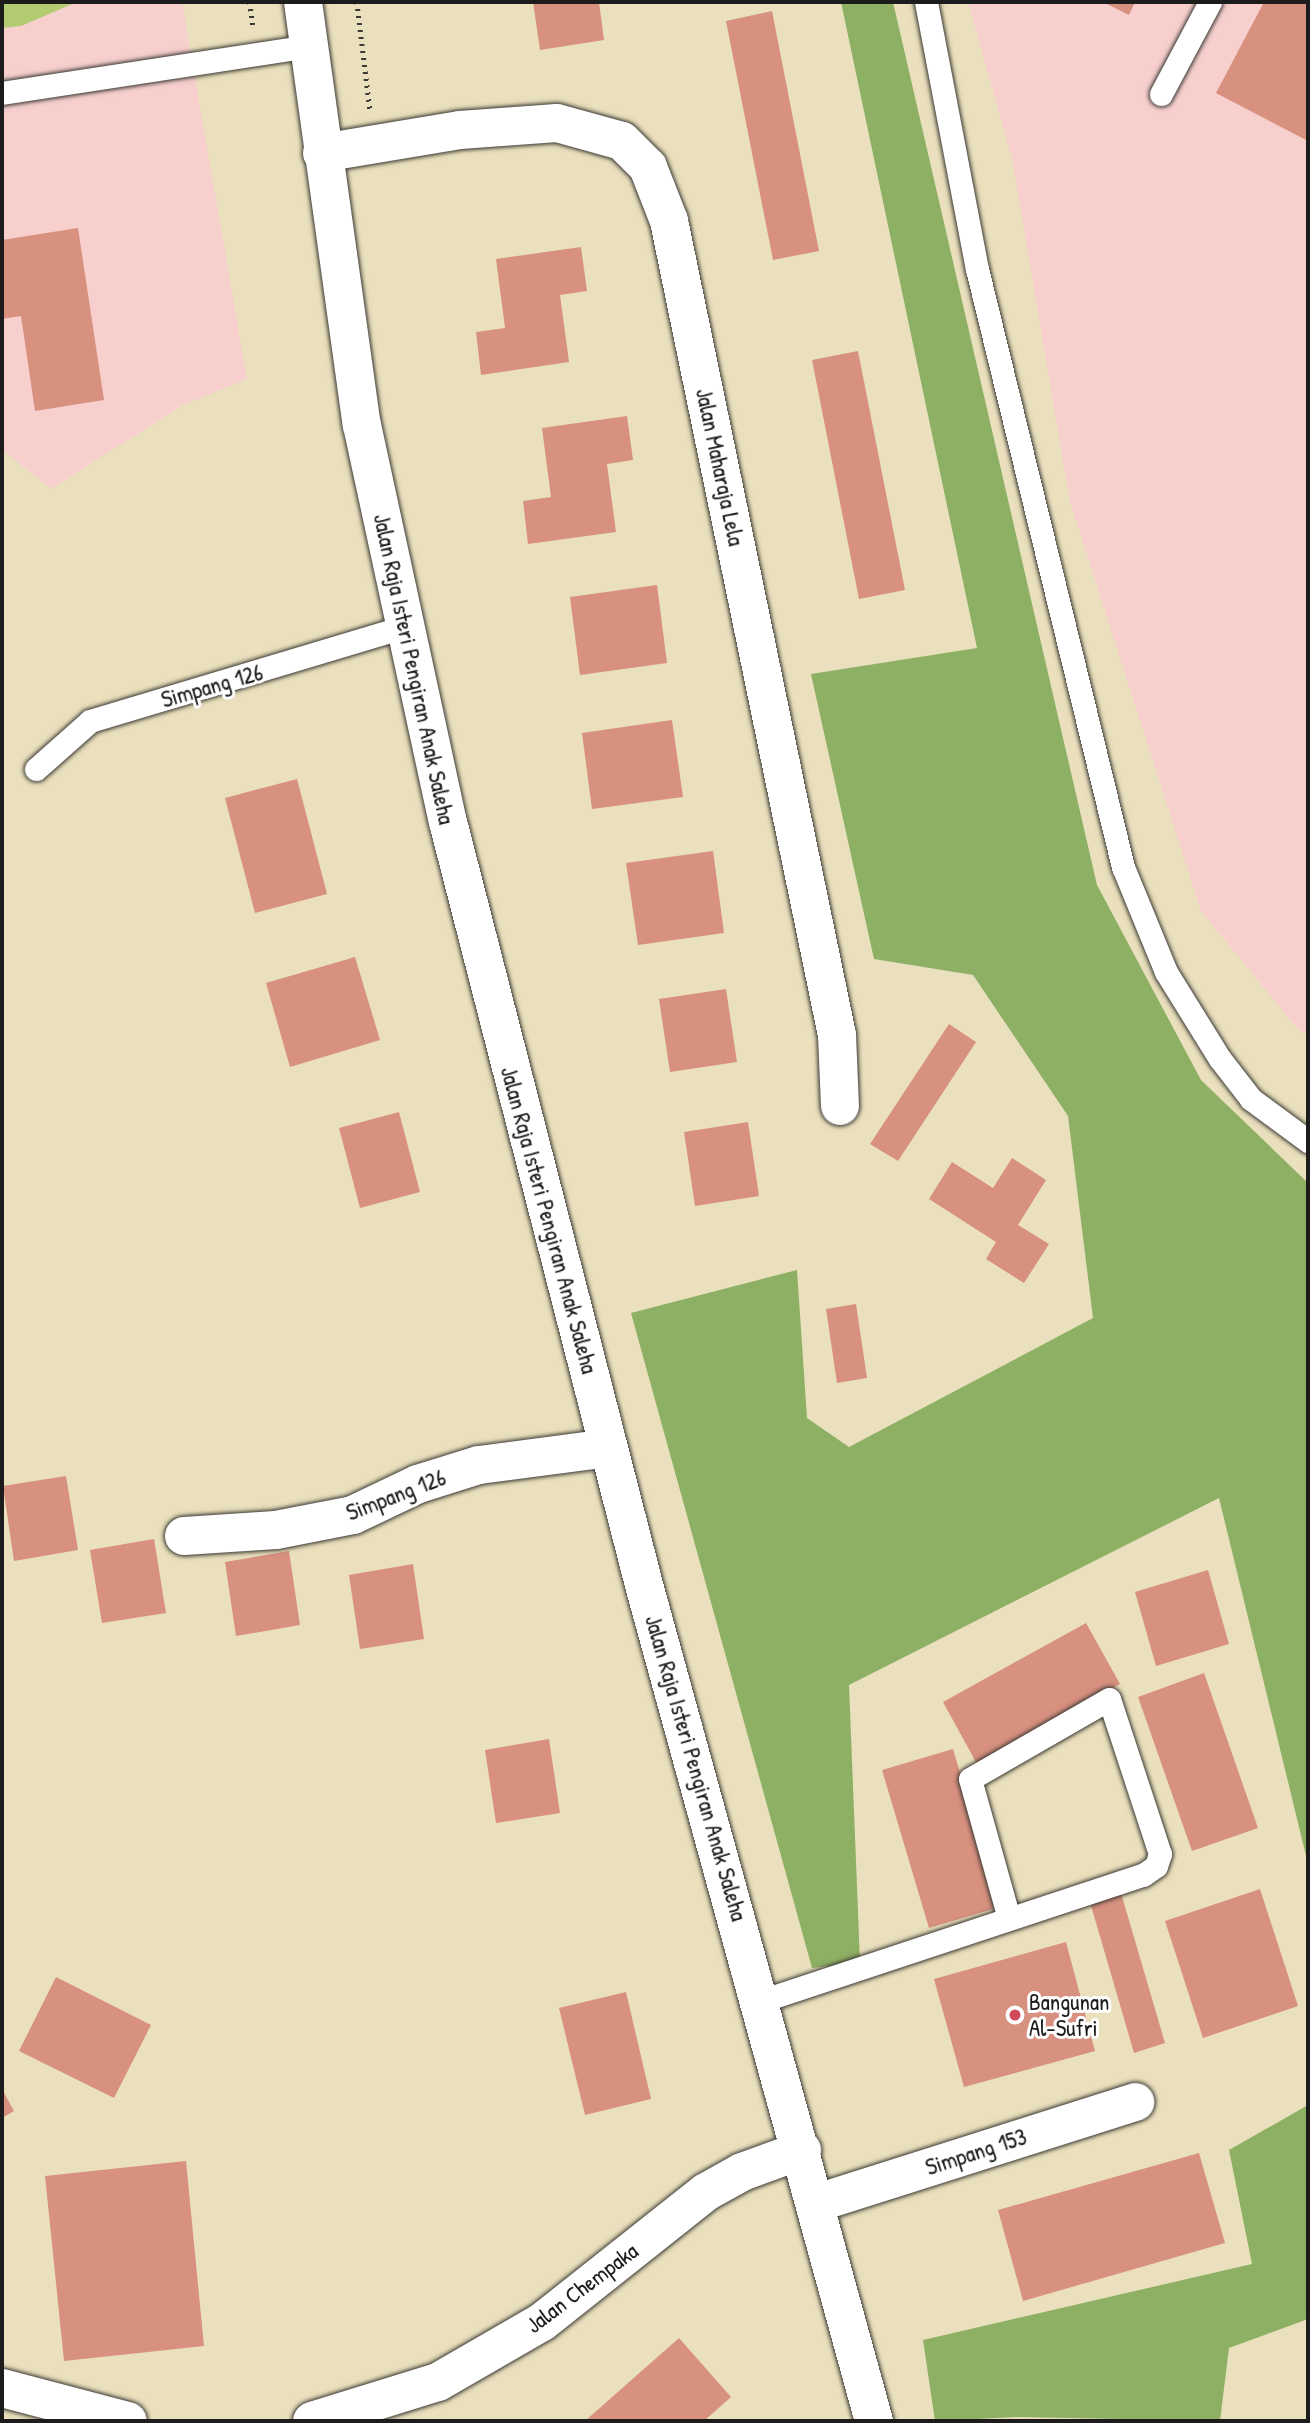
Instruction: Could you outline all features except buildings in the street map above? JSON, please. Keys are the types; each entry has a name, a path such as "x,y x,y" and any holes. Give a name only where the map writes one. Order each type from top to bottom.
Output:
{"street":[{"name":"Jalan Raja Isteri Pengiran Anak Saleha","path":"303,2 362,425 403,627 448,822 608,1448 817,2203 874,2421"},
{"name":"Jalan Maharaja Lela","path":"322,153 460,130 557,122 622,141 648,167 669,221 837,1035 840,1106"},
{"name":"Simpang 126","path":"184,1536 276,1530 353,1515 418,1484 479,1465 608,1448"},
{"name":"Simpang 153","path":"817,2203 1135,2102"},
{"name":"Jalan Chempaka","path":"312,2421 449,2375 542,2322 706,2192 742,2172 802,2150"},
{"path":"2,2388 128,2421"}],"lane":[{"path":"926,2 977,269 1123,867 1166,972 1220,1059 1251,1099 1308,1141"},
{"path":"1161,94 1210,2"},
{"path":"2,93 308,46"},
{"name":"Simpang 126","path":"36,769 90,721 403,627"},
{"path":"761,2001 1143,1875 1156,1866 1160,1853 1109,1699 970,1779 1009,1919"}],"path":[{"path":"356,2 374,144"}],"shaded area":[{"path":"2,2 182,2 247,379 183,405 51,489 2,450"},
{"path":"968,2 1308,2 1308,1035 1297,1028 1201,911 1070,502 1012,159"}],"green space":[{"path":"2,2 77,2 21,26 2,28"},
{"path":"841,2 893,2 1097,885 1201,1080 1308,1183 1308,1864 1219,1498 849,1685 860,1962 812,1968 631,1313 797,1270 807,1418 849,1447 1093,1318 1068,1116 973,975 874,959 811,674 977,648"},
{"path":"1308,2105 1308,2319 1229,2348 1220,2421 1018,2417 935,2421 923,2340 1252,2264 1229,2150"}],"place":[{"name":"Bangunan Al-Sufri","path":"1015,2015"}]}
